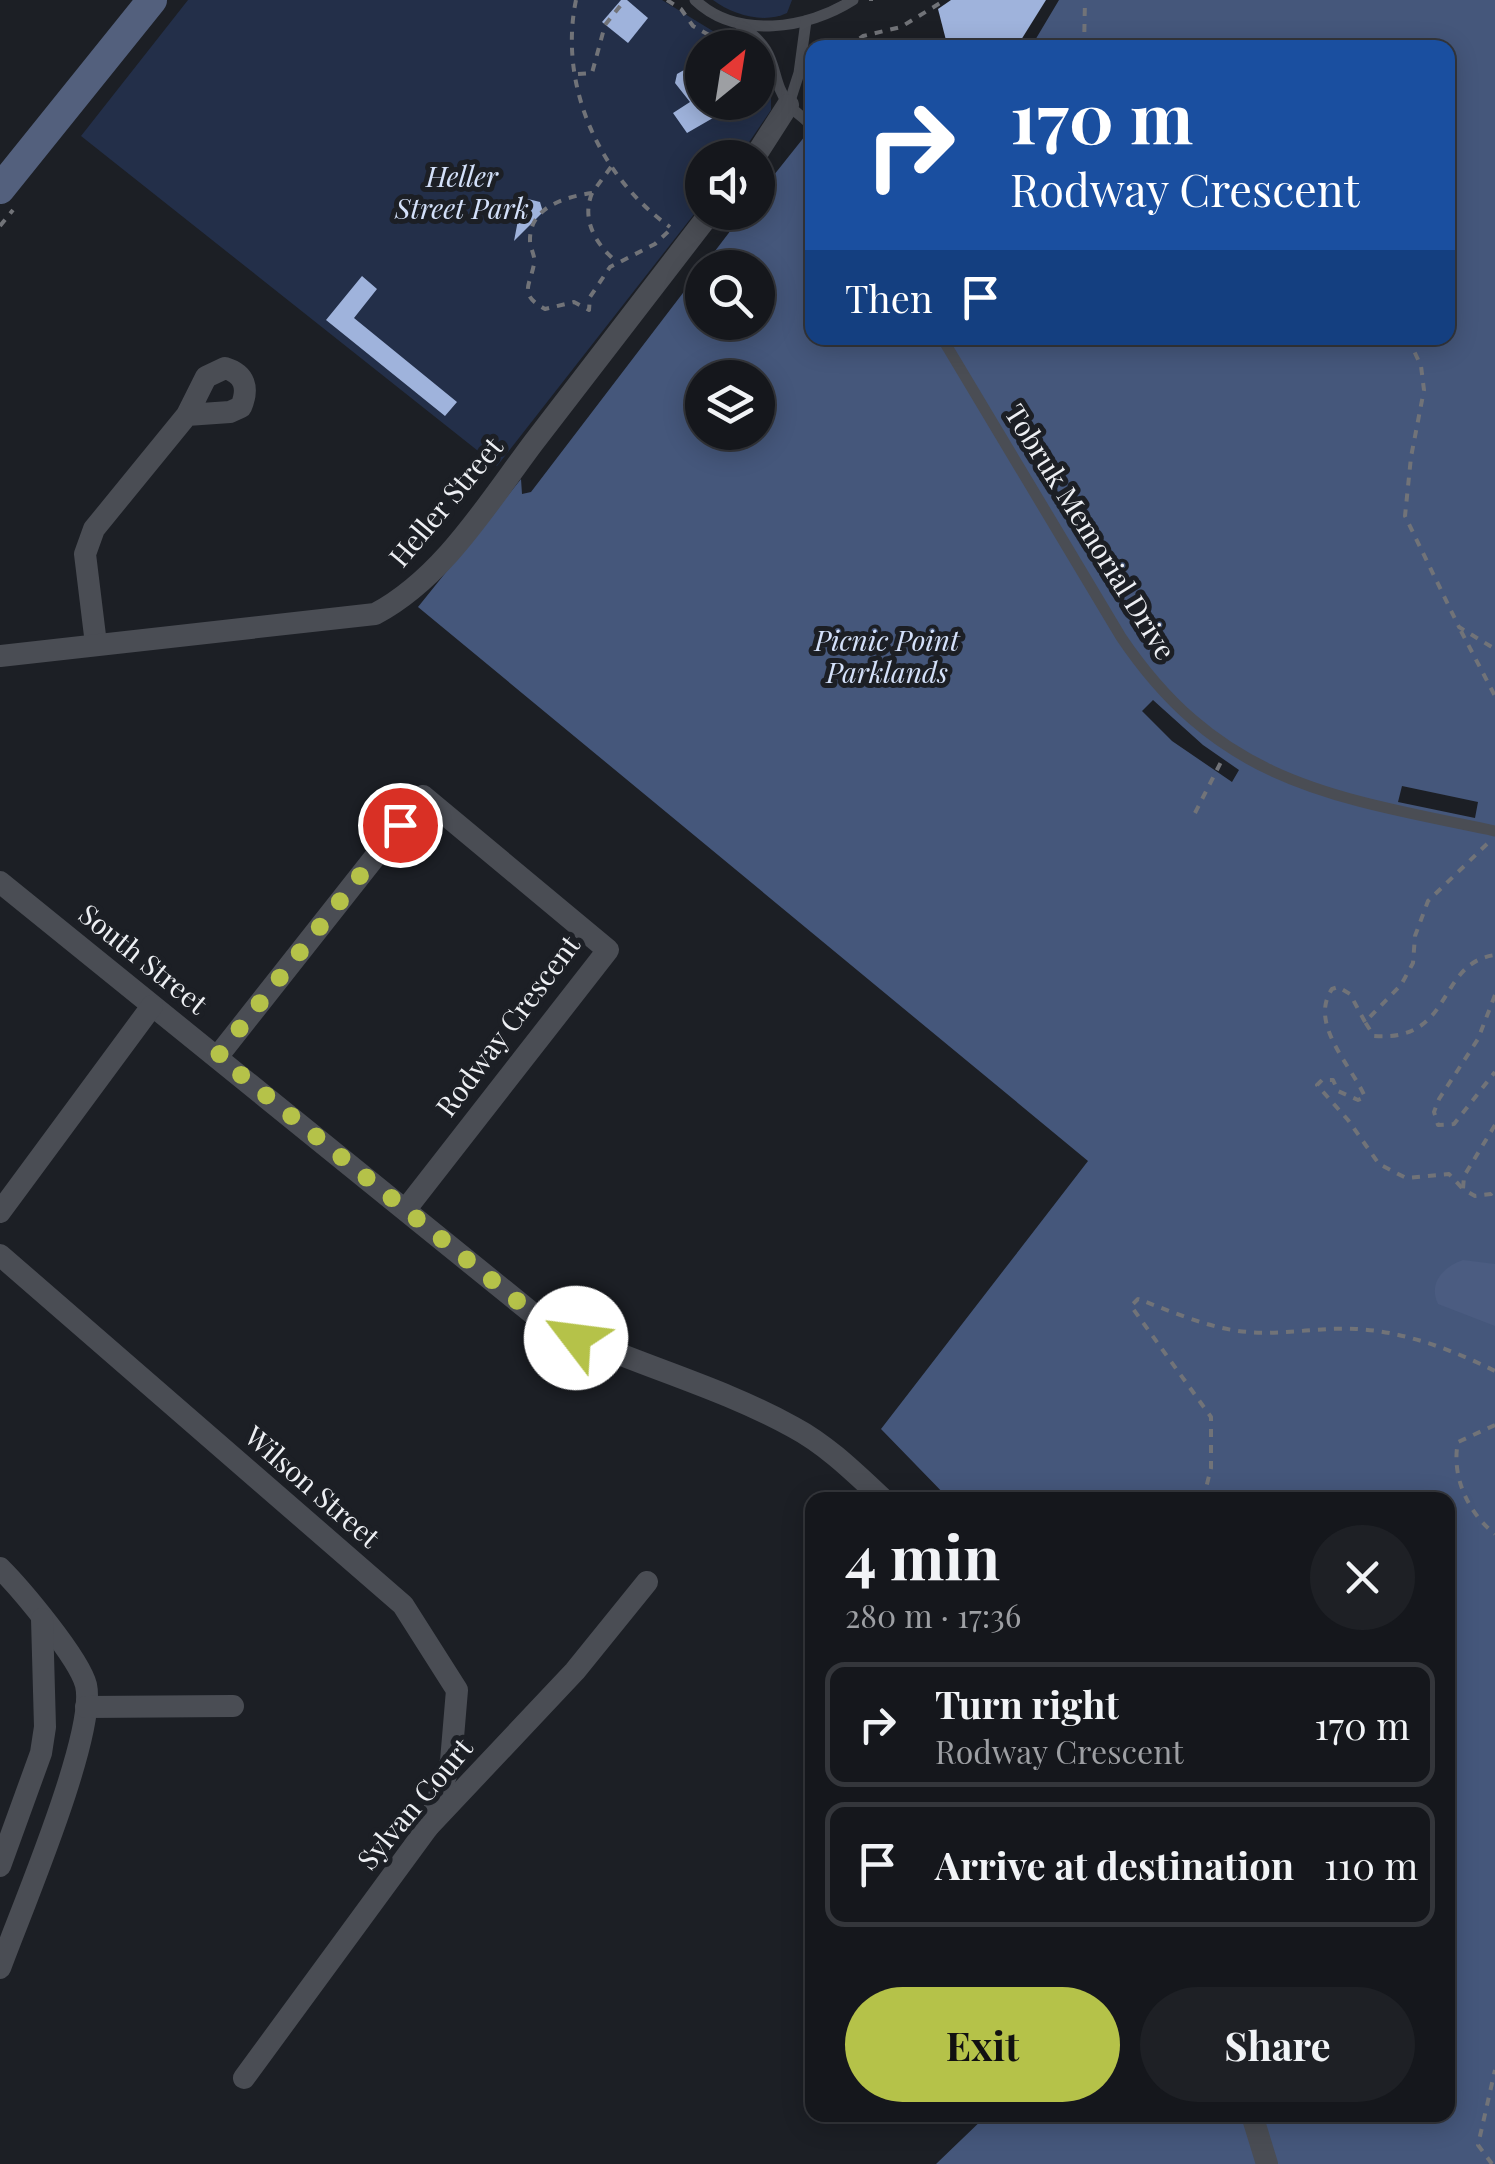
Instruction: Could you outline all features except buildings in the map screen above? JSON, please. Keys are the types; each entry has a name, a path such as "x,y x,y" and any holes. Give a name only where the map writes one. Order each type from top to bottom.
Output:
{"street":[{"path":"6,168 152,0"},
{"path":"766,140 788,105"},
{"name":"Heller Street","path":"0,656 375,614 402,600 426,578 512,472 697,230"},
{"path":"96,644 85,554 94,528 187,415"},
{"name":"Rodway Crescent","path":"218,1056 423,796 608,950 406,1209"},
{"name":"South Street","path":"0,882 537,1317 576,1338 752,1406 798,1429 876,1492"},
{"path":"0,1212 152,1006"},
{"name":"Wilson Street","path":"0,1255 403,1606 457,1690 451,1761 428,1827"},
{"path":"0,1568 76,1662 86,1685 86,1707 74,1765 0,1968"},
{"name":"Sylvan Court","path":"244,2078 428,1827 575,1670 648,1582"},
{"path":"0,1866 41,1753 46,1727 42,1618"},
{"path":"86,1707 233,1706"},
{"path":"1254,2122 1267,2164"}],"lane":[{"path":"695,0 758,38 788,105 805,121"},
{"path":"740,26 806,21 857,3"},
{"path":"788,105 798,74 806,21"},
{"name":"Tobruk Memorial Drive","path":"946,345 1148,677 1180,712 1228,749 1294,783 1495,835"}],"path":[{"path":"576,0 571,24 576,74 591,136 626,190 672,228"},
{"path":"576,74 592,73 605,25 625,0"},
{"path":"667,0 700,30"},
{"path":"857,3 871,0"},
{"path":"857,40 901,27 945,0"},
{"path":"1084,40 1085,0"},
{"path":"611,167 588,203 590,227 619,263"},
{"path":"592,193 559,200 535,220 530,242 535,263 527,279 527,292 545,309 574,302 589,310 590,297 610,267 655,244 679,219"},
{"path":"1411,345 1421,366 1424,390 1410,457 1405,516 1495,696"},
{"path":"1459,627 1495,649"},
{"path":"1196,813 1228,749"},
{"path":"1365,1022 1401,985 1413,963 1415,936 1428,901 1495,835"},
{"path":"1495,955 1464,971 1430,1021 1397,1038 1374,1036 1350,994 1338,987 1332,989 1324,1006 1328,1030 1337,1052 1354,1072 1364,1098 1358,1100 1338,1091 1332,1080 1316,1085 1348,1120 1379,1164 1406,1178 1448,1174 1474,1196 1495,1190"},
{"path":"1495,996 1478,1038 1439,1099 1434,1112 1438,1125 1454,1124 1495,1072"},
{"path":"1463,1189 1464,1176 1495,1125"},
{"path":"1205,1492 1210,1468 1211,1417 1131,1306 1138,1300 1244,1332 1379,1332 1432,1344 1495,1371"},
{"path":"1495,1425 1458,1442 1455,1457 1463,1491 1474,1514 1495,1534"},
{"path":"1492,2164 1478,2144 1495,2070"}],"green space":[{"name":"Heller Street Park","path":"188,0 662,0 711,30 685,30 685,120 764,120 751,140 685,140 685,226 497,466 81,136"},
{"path":"713,0 792,0 787,13 759,18 739,14"},
{"name":"Picnic Point Parklands","path":"1059,0 1495,0 1495,2164 936,2164 980,2122 1455,2122 1455,1492 942,1492 881,1429 1088,1161 418,607 521,479 522,494 531,492 685,290 685,340 775,340 775,250 716,250 731,230 775,230 775,174 805,136 805,345 1455,345 1455,40 1035,40","holes":["1153,700 1203,745 1239,770 1232,782 1172,741 1142,711","1402,786 1478,802 1475,818 1398,802"]}],"shaded area":[{"path":"1463,1260 1495,1264 1495,1326 1438,1304 1435,1289 1439,1277"}],"route":[{"path":"400,825 218,1056 537,1317 576,1338"}]}
